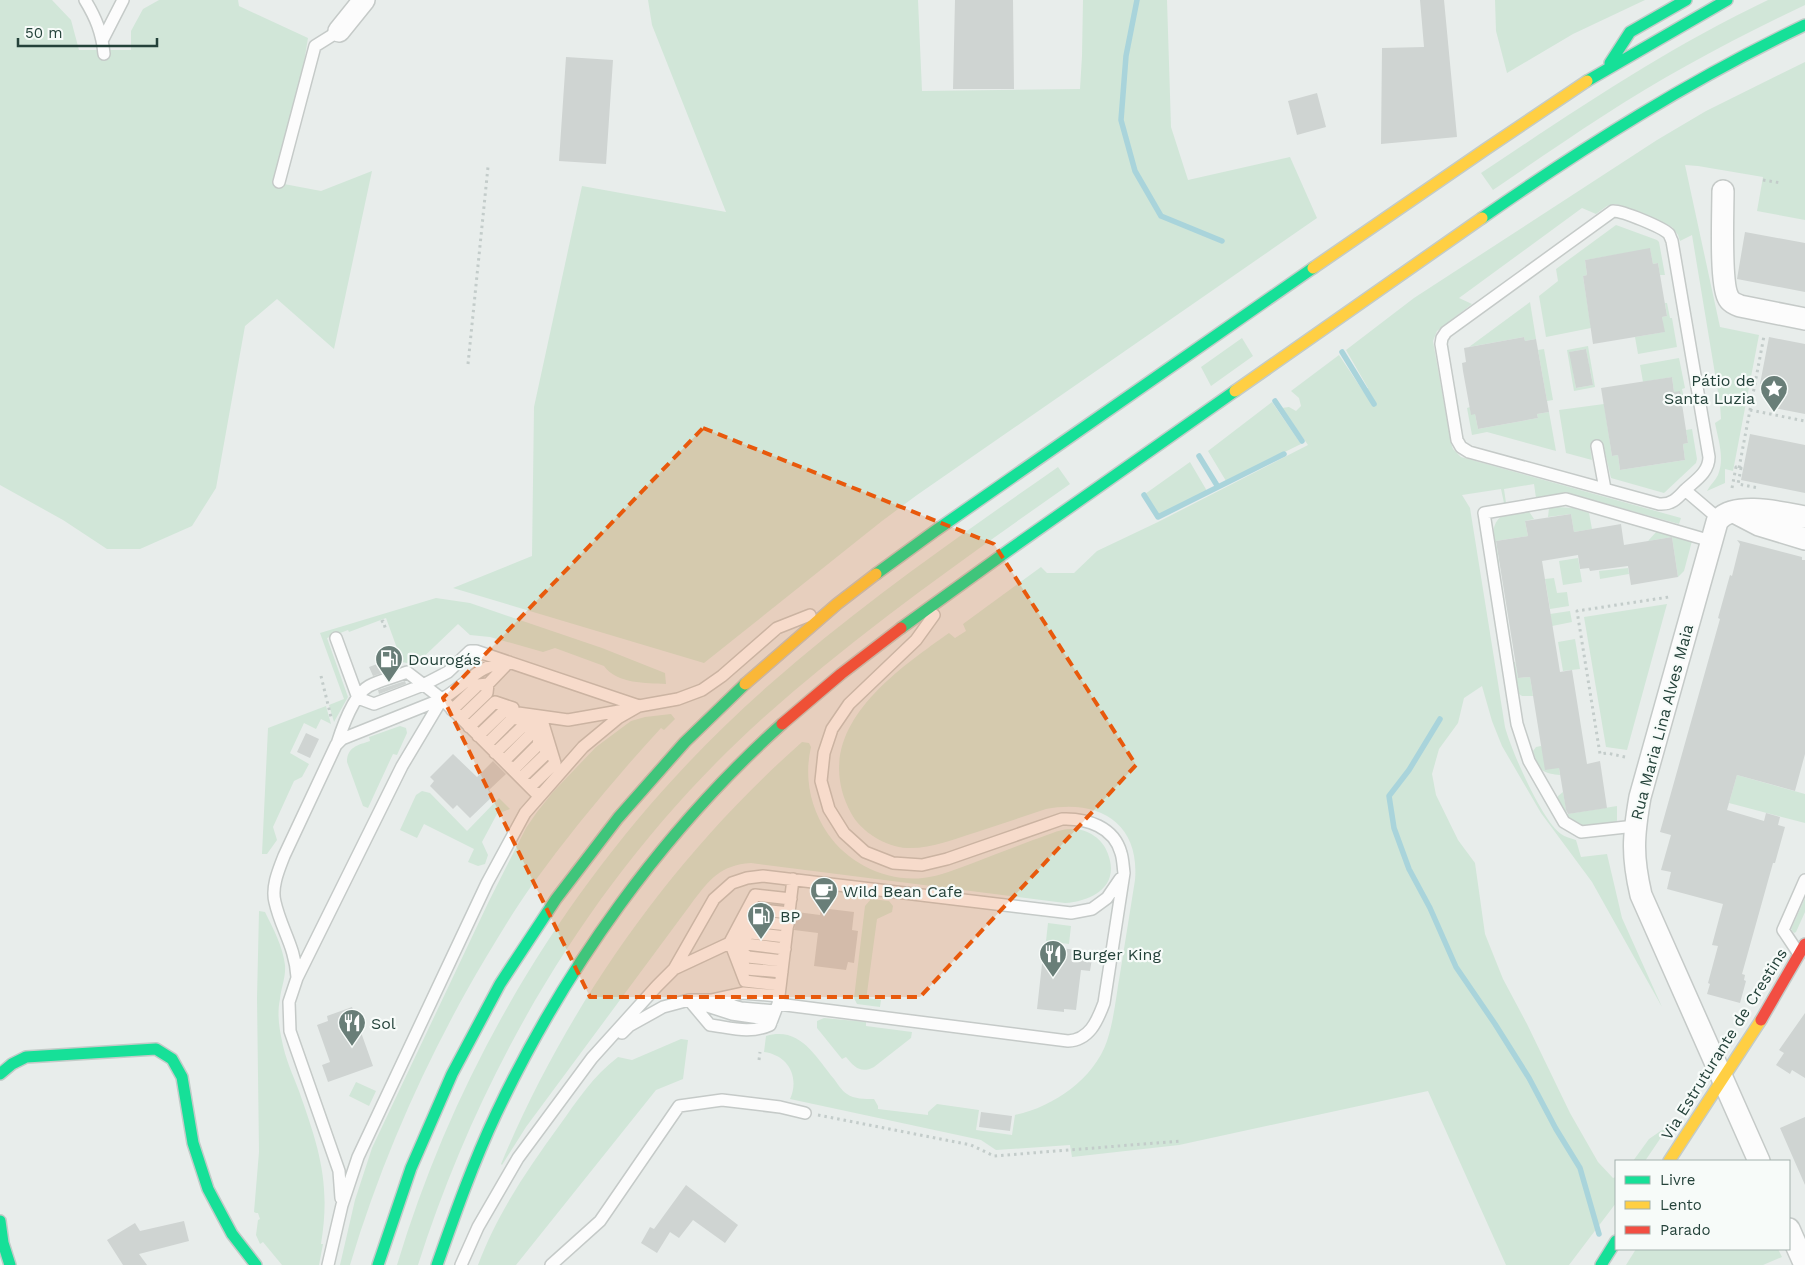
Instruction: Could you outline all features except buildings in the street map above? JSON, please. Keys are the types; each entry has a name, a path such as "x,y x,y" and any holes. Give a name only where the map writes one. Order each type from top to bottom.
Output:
{"main road":[{"path":"1607,68 1630,32 1686,0"},
{"path":"378,1265 393,1215 448,1082 487,1007 545,913 603,834 675,752 755,674 837,604 972,506 1492,145 1607,68 1727,0"},
{"path":"437,1265 466,1182 501,1100 556,1000 617,907 661,851 692,816 777,729 883,641 954,588 1558,167 1693,82 1805,25"},
{"name":"Via Estruturante de Crestins","path":"1670,1160 1773,1002 1802,949"},
{"path":"0,1074 14,1061 26,1057 156,1050 172,1059 182,1078 193,1143 208,1189 232,1234 256,1265"},
{"path":"0,1221 3,1243 10,1265"},
{"path":"1601,1265 1615,1243"}],"street":[{"path":"339,32 364,0"},
{"path":"1723,191 1724,280 1728,297 1733,303 1740,306 1805,318"},
{"path":"1727,515 1763,509 1805,517"},
{"path":"1727,515 1805,539"},
{"name":"Rua Maria Lina Alves Maia","path":"1727,515 1711,541 1640,797 1635,826 1635,867 1641,896 1759,1160"},
{"path":"1790,1231 1805,1265"}],"lane":[{"path":"85,0 96,19 103,39 104,54"},
{"path":"103,39 123,0"},
{"path":"279,182 315,46 339,32"},
{"path":"1616,211 1663,230 1670,235 1672,241 1709,457 1706,471 1686,490 1674,501 1667,504 1659,504 1468,452 1461,447 1457,440 1441,344 1446,332 1609,213 1616,211"},
{"path":"1597,446 1605,489"},
{"path":"1686,490 1727,515"},
{"path":"1635,826 1581,832 1571,827 1564,822 1530,761 1517,724 1484,513 1566,500 1711,541"},
{"path":"592,1058 629,1026 663,1007 689,1000 711,1000 741,1008 777,1003 1041,1039 1076,1041 1084,1037 1092,1028 1104,1004 1124,873 1121,852 1111,834 1093,823 1078,818 1062,818 946,859 922,865 892,863 865,852 844,833 829,809 821,781 824,753 832,729 849,704 916,640 954,588"},
{"path":"482,740 512,719 541,717 568,720 620,712 639,706 678,699 702,690 722,676 778,628 837,604"},
{"path":"336,638 358,698 374,704 423,685 448,672 470,651 476,651 639,706"},
{"path":"465,722 487,694 488,684 509,662"},
{"path":"336,746 342,739 442,699 486,667 509,662"},
{"path":"297,978 293,950 274,900 278,871 336,746 344,724 358,698 368,686 407,672 442,699 539,796"},
{"path":"452,710 478,685 488,684"},
{"path":"342,1205 339,1171 290,1031 289,1002 297,978 402,766 442,699"},
{"path":"465,722 495,702 541,717"},
{"path":"328,1265 342,1205 358,1157 487,883 525,812 583,747 618,718 639,706"},
{"path":"500,757 529,736 541,717"},
{"path":"517,774 546,754 541,717"},
{"path":"530,787 555,763 541,717"},
{"path":"461,1265 478,1226 518,1158 592,1058 674,969 714,899 732,883 747,878 763,876 1071,913 1092,909 1107,898 1117,886 1124,873"},
{"path":"689,1000 710,1026 752,1031 760,1030 770,1025 777,1003 793,879"},
{"path":"1802,949 1783,930 1805,880"},
{"path":"777,1003 745,981 730,942 755,895 791,899"},
{"path":"730,942 753,909 788,919"},
{"path":"674,969 751,933 785,943"},
{"path":"730,942 748,957 782,967"},
{"path":"689,1000 732,1014 777,1003"},
{"path":"551,1265 600,1221 679,1106 722,1100 780,1107 805,1113"}],"path":[{"path":"468,364 488,166"},
{"path":"1763,180 1781,183"},
{"path":"1732,488 1736,467 1738,468 1764,336"},
{"path":"1750,410 1805,421"},
{"path":"1738,468 1741,468 1738,484 1766,490"},
{"path":"1625,757 1607,753 1600,754 1577,611 1669,596"},
{"path":"381,622 383,622 386,630"},
{"path":"321,676 336,746"},
{"path":"759,1060 760,1052"},
{"path":"805,1113 971,1144 994,1156 1181,1141"}],"highlighted area":[{"path":"703,428 994,544 1136,765 920,997 590,997 443,698"}],"green space":[{"path":"0,0 52,0 71,20 79,50 131,50 131,31 143,9 159,0 238,0 239,6 308,38 284,184 321,191 372,171 334,349 277,299 245,326 216,488 192,526 140,549 107,549 63,520 0,485"},
{"path":"648,0 918,0 922,91 1080,89 1083,0 1167,0 1171,127 1188,180 1290,157 1317,218 917,495 704,663 453,588 532,556 534,407 582,186 726,212 652,25"},
{"path":"1495,0 1645,0 1573,34 1507,73 1496,31"},
{"path":"1768,0 1805,0 1805,5 1730,42 1661,80 1588,126 1493,190 1481,173 1622,81 1693,39"},
{"path":"1805,62 1805,220 1757,211 1763,177 1685,165 1720,327 1759,335 1733,471 1725,469 1725,483 1707,491 1720,469 1720,449 1715,423 1721,419 1692,235 1680,241 1672,227 1615,204 1607,206 1596,214 1582,208 1459,298 1472,304 1437,331 1433,341 1451,443 1453,449 1461,457 1681,518 1679,524 1570,494 1536,498 1534,484 1504,489 1506,503 1504,503 1501,489 1462,495 1470,508 1505,727 1514,752 1528,784 1553,827 1566,837 1576,840 1581,857 1607,854 1622,918 1662,1007 1592,882 1541,813 1502,746 1492,721 1482,686 1464,698 1458,723 1439,749 1432,774 1436,795 1458,840 1475,863 1485,934 1503,979 1570,1113 1598,1162 1613,1178 1615,1177 1615,1204 1569,1265 1506,1265 1428,1091 1179,1145 1072,1157 1070,1145 996,1150 981,1140 790,1099 794,1083 790,1068 780,1058 764,1052 766,1036 778,1034 788,1035 797,1039 806,1045 845,1092 856,1098 874,1099 878,1109 928,1115 928,1112 937,1104 979,1110 976,1130 1012,1135 1015,1115 1044,1105 1057,1098 1082,1079 1092,1067 1101,1055 1107,1041 1115,1008 1135,880 1135,860 1131,843 1123,829 1112,819 1098,812 1083,808 1065,807 1046,809 925,847 899,847 875,837 855,820 851,813 840,784 840,756 848,731 862,708 881,687 903,667 949,633 955,638 966,631 963,624 1041,567 1047,573 1074,573 1097,551 1308,445 1282,408 1289,407 1296,411 1301,406 1299,398 1291,391 1339,355 1363,391 1368,388 1346,350 1414,298 1657,140 1706,111"},
{"path":"1616,225 1659,242 1665,275 1660,275 1658,263 1653,264 1650,249 1585,260 1587,275 1583,276 1591,328 1546,337 1539,296 1558,281 1556,269"},
{"path":"1530,302 1536,339 1525,341 1524,337 1469,347"},
{"path":"1665,303 1667,303 1670,318 1672,318 1677,347 1638,354 1635,337 1664,332 1662,317 1667,316"},
{"path":"1242,338 1253,356 1211,386 1201,367"},
{"path":"1588,346 1595,387 1574,391 1567,350","holes":["1586,349 1589,365 1573,368 1570,352","1590,369 1593,385 1576,388 1573,371"]},
{"path":"1544,349 1553,400 1547,401 1538,350"},
{"path":"1679,358 1685,388 1682,389 1685,403 1682,403 1674,392 1672,377 1643,382 1640,365"},
{"path":"1272,402 1301,444 1226,481 1208,451"},
{"path":"1604,404 1612,456 1618,455 1620,470 1685,460 1683,444 1688,443 1686,430 1692,429 1696,463 1664,493 1611,478 1604,448 1590,445 1592,460 1566,453 1559,410"},
{"path":"1470,407 1471,414 1475,414 1478,429 1538,418 1537,414 1549,412 1556,451 1487,432 1472,435 1467,408"},
{"path":"1190,462 1207,491 1159,515 1145,494"},
{"path":"1058,467 1070,484 913,596 799,686 704,775 650,836 600,901 554,969 513,1040 477,1113 445,1188 418,1265 397,1265 425,1182 459,1102 498,1024 542,949 592,877 646,809 706,745 803,655 910,572"},
{"path":"1549,508 1573,508 1589,513 1592,529 1574,532 1571,514 1548,517"},
{"path":"1528,510 1534,519 1525,521 1528,536 1496,541 1499,563 1496,564 1493,535 1497,522 1508,513"},
{"path":"1657,531 1692,541 1684,571 1678,577 1672,537 1648,541"},
{"path":"1578,558 1582,582 1563,585 1559,561"},
{"path":"1628,568 1629,574 1600,579 1599,571"},
{"path":"1554,578 1557,593 1567,592 1569,606 1550,609 1545,579"},
{"path":"436,598 470,603 602,648 665,673 666,684 641,683 624,679 616,676 604,666 555,648 543,652 490,637 470,635 458,624 413,667 402,662 386,618 327,638 348,697 334,722 329,705 344,699 320,633"},
{"path":"1667,604 1627,750 1606,747 1584,617"},
{"path":"1570,611 1572,622 1552,626 1550,614"},
{"path":"1575,639 1580,669 1563,671 1558,642"},
{"path":"1513,662 1515,662 1518,678 1530,677 1533,696 1522,696 1519,694"},
{"path":"326,706 331,724 321,719 316,729 304,723 290,753 309,764 302,777 294,781 273,827 277,840 267,854 262,854 268,728"},
{"path":"671,714 675,719 664,730 661,728 563,844 526,894 491,950 444,1032 408,1108 377,1186 350,1265 340,1265 355,1200 372,1148 489,901 526,828 553,792 596,747 631,721 645,717"},
{"path":"400,726 406,728 407,733 397,755 393,754 368,808 363,806 347,762 347,757 354,747 370,741 369,737"},
{"path":"802,742 809,743 811,747 808,770 810,792 822,824 836,844 846,854 869,868 895,877 929,877 955,870 1053,833 1079,829 1099,839 1106,849 1111,865 1107,883 1102,890 1094,895 1075,902 1065,903 751,863 731,867 716,875 691,904 526,1127 502,1165 528,1105 558,1047 591,990 628,936 667,884 710,834 754,787"},
{"path":"1541,746 1559,768 1560,775 1545,772 1539,766 1533,751 1536,747"},
{"path":"1737,775 1805,794 1805,823 1729,803"},
{"path":"422,791 430,793 467,831 499,798 510,809 497,814 482,842 488,855 485,864 478,866 468,862 474,849 424,824 417,838 400,830 416,795"},
{"path":"1563,792 1567,814 1617,806 1617,822 1593,826 1575,823 1562,812 1560,807 1558,796"},
{"path":"1805,898 1805,912 1794,933 1791,929"},
{"path":"871,899 889,901 893,906 892,912 877,919 867,993 867,998 881,1000 880,1007 857,1004 854,998 865,906"},
{"path":"259,911 265,912 284,958 285,974 279,1010 281,1036 287,1060 312,1130 321,1166 325,1202 321,1244 323,1244 319,1265 282,1265 263,1242 260,1244 256,1235 258,1220 260,1219 258,1213 254,1212 259,1152 257,998"},
{"path":"1048,923 1071,926 1069,944 1046,941"},
{"path":"824,1018 866,1022 866,1026 912,1032 911,1038 874,1067 862,1070 846,1057 842,1059 817,1028 817,1021"},
{"path":"681,1039 688,1040 683,1079 656,1090 516,1265 478,1265 494,1228 524,1176 593,1081 618,1057 632,1060"},
{"path":"356,1082 376,1091 369,1106 349,1096"},
{"path":"1662,1130 1666,1130 1646,1160 1634,1160 1649,1139"},
{"path":"1635,1250 1778,1250 1782,1257 1763,1265 1626,1265"}],"waterway":[{"path":"1137,0 1126,56 1121,120 1135,171 1161,216 1222,241"},
{"path":"1342,352 1374,404"},
{"path":"1275,401 1302,441"},
{"path":"1144,495 1158,517 1284,454"},
{"path":"1199,456 1218,487"},
{"path":"1440,719 1409,770 1389,796 1394,828 1409,869 1430,908 1456,967 1529,1078 1556,1129 1580,1168 1599,1234"}],"traffic: fast":[{"path":"1610,63 1630,32 1686,0"},
{"path":"1587,81 1727,0"},
{"path":"1482,218 1600,139 1680,91 1762,46 1805,25"},
{"path":"876,574 1313,268"},
{"path":"901,628 1235,391"},
{"path":"378,1265 411,1168 452,1074 500,984 556,899 618,818 685,742 745,684"},
{"path":"437,1265 472,1170 496,1114 523,1060 585,955 657,856 696,810 782,724"},
{"path":"0,1074 12,1064 26,1057 156,1049 172,1059 182,1077 193,1143 208,1189 232,1234 256,1265"},
{"path":"0,1221 3,1243 10,1265"},
{"path":"1601,1265 1615,1243"}],"traffic: slow":[{"path":"1313,268 1587,81"},
{"path":"1235,391 1482,218"},
{"path":"745,684 837,604 876,574"},
{"path":"1670,1160 1761,1020"}],"traffic: jam":[{"path":"782,724 841,674 901,628"},
{"path":"1761,1020 1805,944"}],"place":[{"name":"Pátio de Santa Luzia","path":"1774,413"},
{"name":"Dourogás","path":"389,683"},
{"name":"Wild Bean Cafe","path":"824,915"},
{"name":"BP","path":"761,940"},
{"name":"Burger King","path":"1053,978"},
{"name":"Sol","path":"352,1047"}]}
